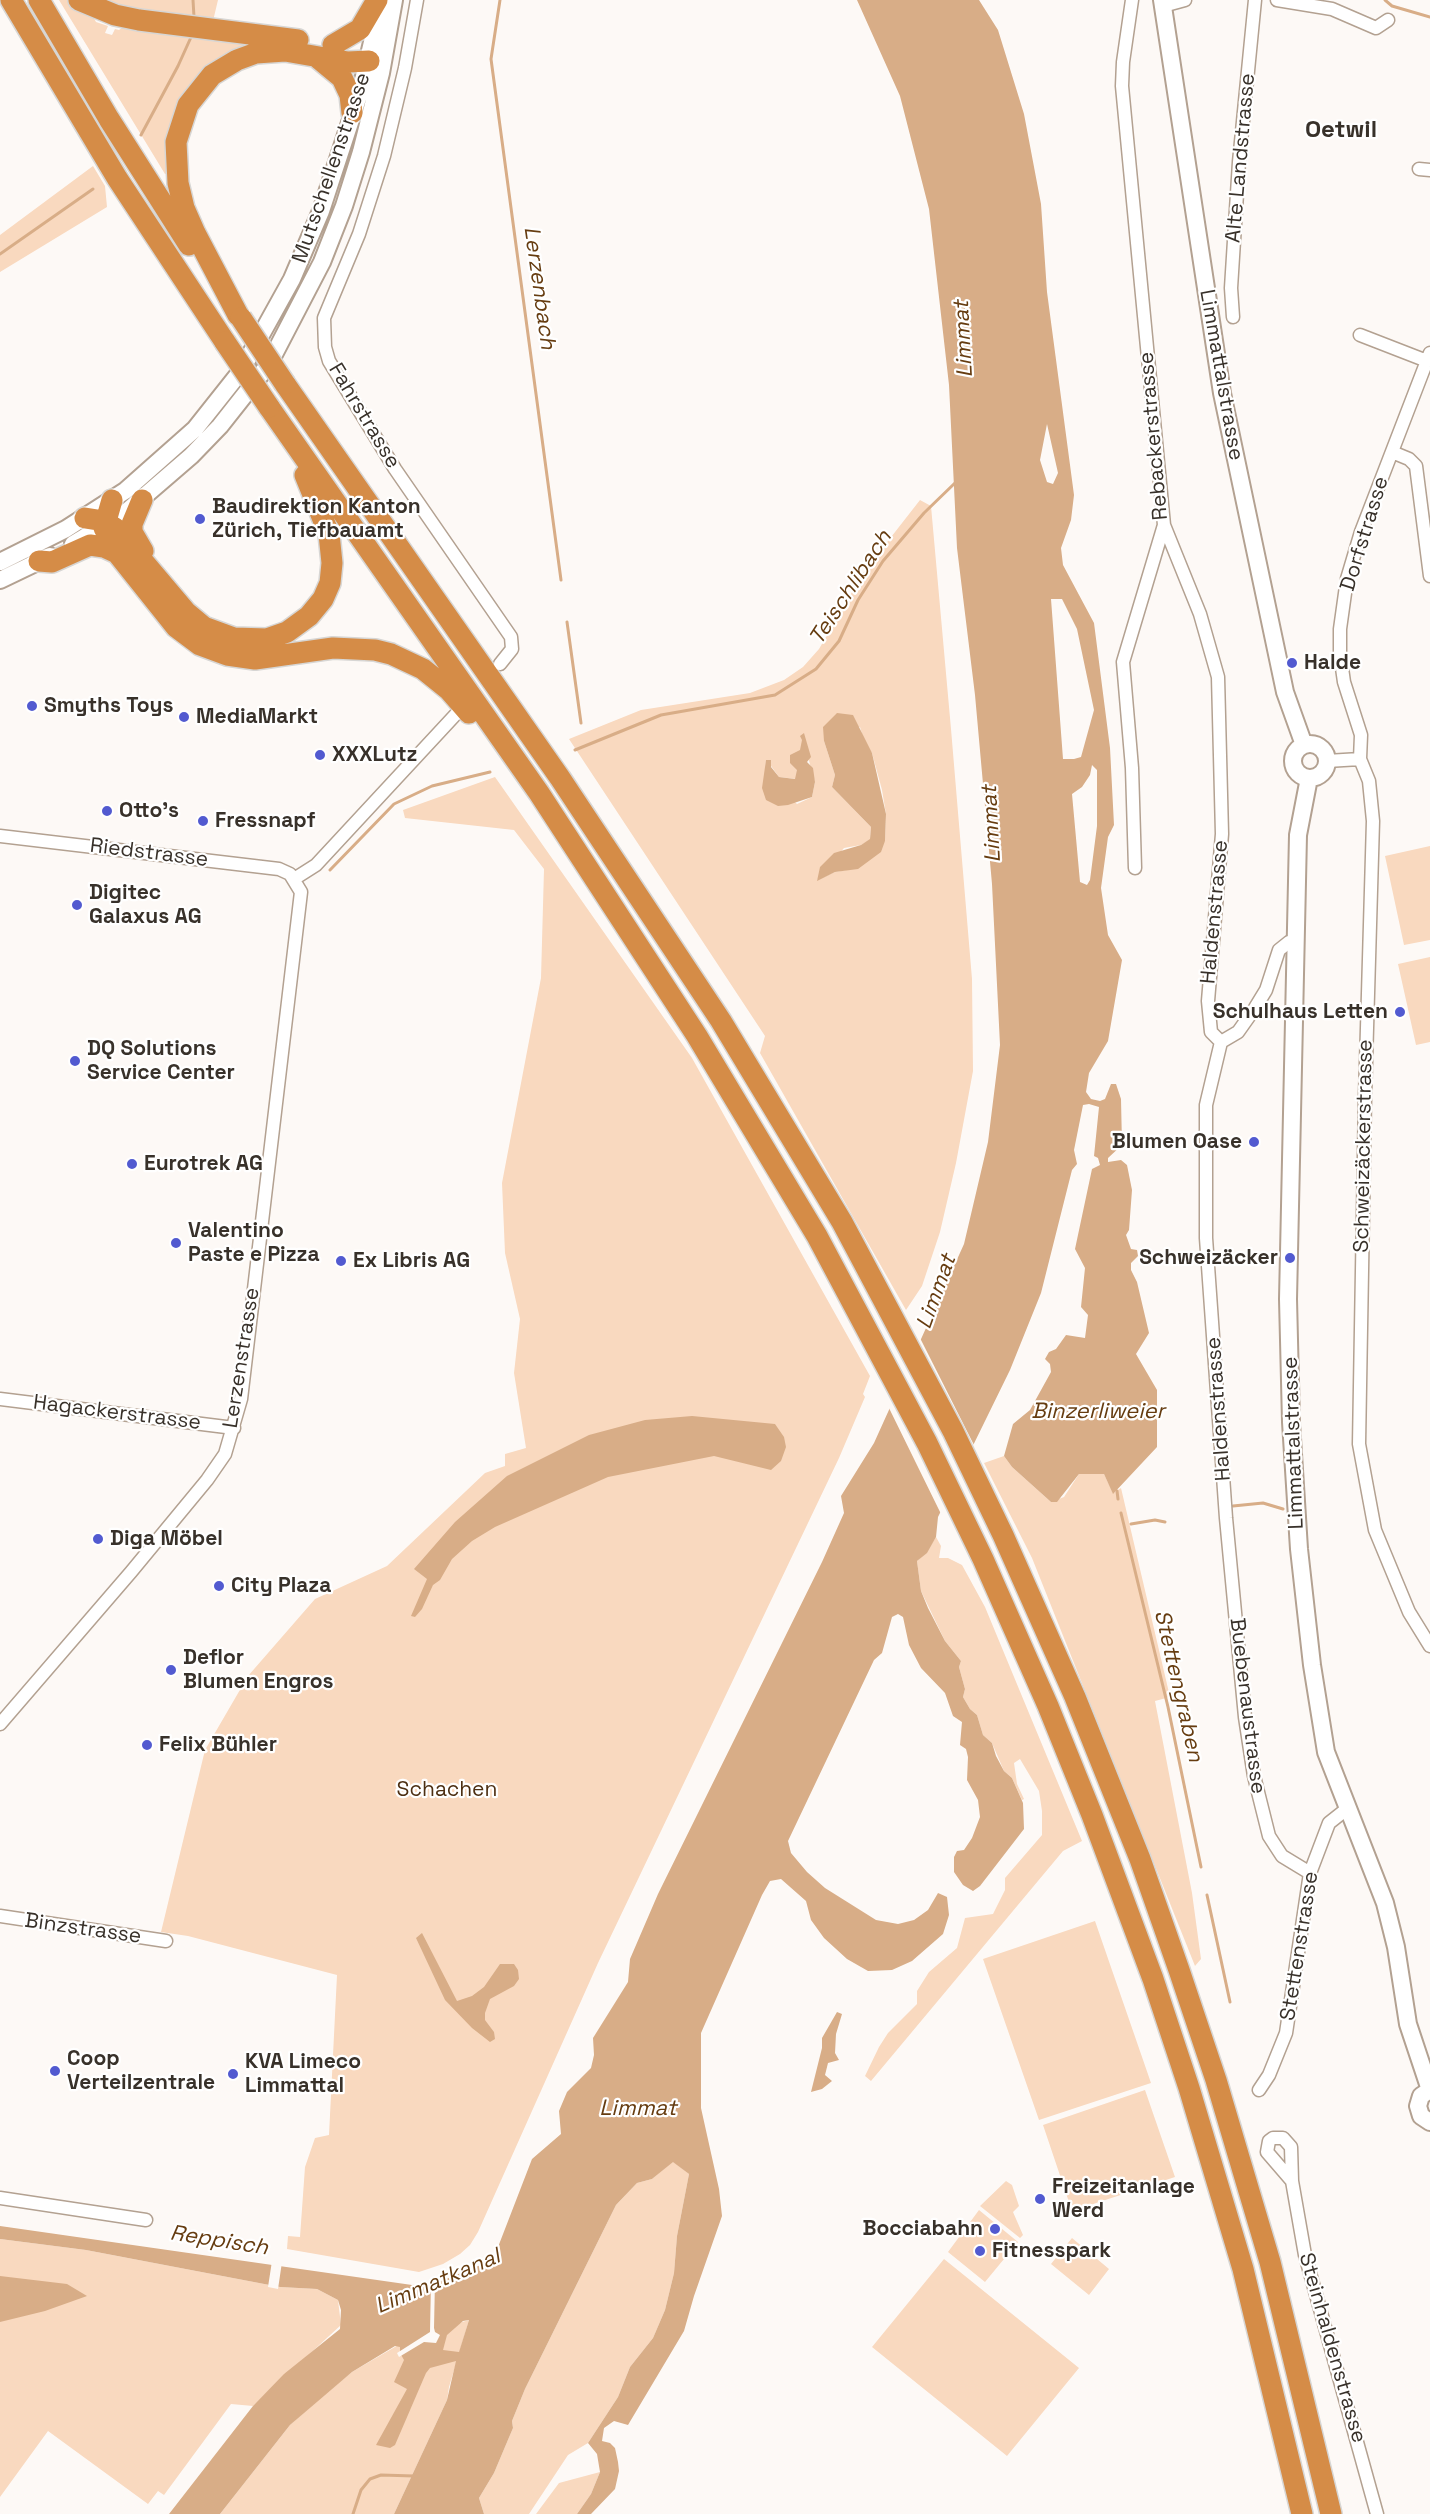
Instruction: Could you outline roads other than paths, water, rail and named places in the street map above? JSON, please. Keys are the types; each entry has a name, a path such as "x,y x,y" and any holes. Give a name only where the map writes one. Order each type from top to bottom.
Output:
{"highway":[{"path":"11,0 111,169 225,342 539,793 753,1125 868,1329 983,1559 1092,1815 1153,1979 1202,2130 1258,2326 1302,2514"},
{"path":"39,0 163,205 657,922 783,1120 882,1295 998,1525 1066,1676 1119,1807 1176,1959 1239,2153 1286,2320 1331,2514"},
{"path":"79,0 115,15 139,20 333,45 359,52 369,61"},
{"path":"333,45 360,29 378,0"},
{"path":"240,316 184,208 175,162 180,123 198,89 212,75 237,60 275,51 358,63 369,61"},
{"path":"316,57 342,78 350,95 352,113"},
{"path":"101,523 165,587 186,612 204,627 224,636 245,640 267,639 287,632 318,606 330,583 331,544 322,516 287,433"},
{"path":"101,523 112,500"},
{"path":"142,500 132,524 132,532 165,587"},
{"path":"101,523 117,553 176,627 191,640 217,653 255,659 333,648 362,648 391,654 423,669 449,690 472,717 545,822 585,866"},
{"path":"39,561 52,562 90,545 104,547 117,553"}],"main road":[{"name":"Mutschellenstrasse","path":"112,500 147,474 187,436 241,371 274,314 304,252 326,197 369,61 378,0"},
{"name":"Mutschellenstrasse","path":"0,580 39,561 142,500 191,456 255,384 281,342 322,262 344,206 362,152 386,48 394,0"},
{"name":"Limmattalstrasse","path":"1163,3 1230,431 1287,702 1304,745"},
{"path":"378,83 369,61 386,48"},
{"name":"Mutschellenstrasse","path":"0,562 101,523"},
{"path":"1304,745 1320,747 1327,761 1319,776 1309,778 1299,773 1294,764 1296,753 1304,745"},
{"name":"Limmattalstrasse","path":"1309,778 1298,835 1288,1299 1293,1471 1304,1607 1320,1723 1330,1765 1372,1865 1388,1916 1408,2024 1430,2090"},
{"path":"1430,2090 1421,2096 1418,2106 1421,2116 1430,2122"}],"street":[{"name":"Fahrstrasse","path":"417,0 405,68 384,156 359,234 324,318 325,347 328,361 395,469 511,637 512,649 500,664"},
{"name":"Rebackerstrasse","path":"1132,0 1122,86 1164,525 1123,662 1132,768 1135,868"},
{"path":"1163,3 1185,0"},
{"name":"Alte Landstrasse","path":"1233,317 1231,288 1238,183 1255,0"},
{"path":"1277,0 1332,9 1376,28 1388,20"},
{"path":"1360,335 1428,357"},
{"name":"Dorfstrasse","path":"1360,759 1362,746 1344,682 1340,629 1350,570 1361,532 1428,357"},
{"path":"1392,452 1408,459 1416,466 1430,576"},
{"name":"Haldenstrasse","path":"1164,525 1200,614 1218,677 1222,834 1208,1000 1211,1032 1221,1042 1206,1105 1206,1238 1226,1518"},
{"path":"294,879 316,865 457,713"},
{"path":"1327,761 1345,762 1360,759"},
{"name":"Schweizäckerstrasse","path":"1360,759 1371,788 1373,821 1359,1444 1374,1530 1409,1612 1430,1646"},
{"name":"Riedstrasse","path":"0,836 265,867 285,870 294,879"},
{"name":"Lerzenstrasse","path":"0,1724 207,1480 225,1454 241,1399 301,900 301,892 294,879"},
{"path":"1221,1042 1238,1032 1255,1008 1266,990 1279,950 1289,942 1297,941"},
{"name":"Hagackerstrasse","path":"0,1399 234,1428"},
{"name":"Buebenaustrasse","path":"1226,1518 1245,1717 1260,1801 1274,1846 1289,1861 1310,1873"},
{"name":"Stettenstrasse","path":"1259,2090 1269,2075 1286,2033 1310,1873 1329,1823 1348,1808"},
{"name":"Binzstrasse","path":"0,1916 166,1941"},
{"name":"Steinhaldenstrasse","path":"1292,2181 1305,2255 1377,2514"},
{"path":"0,2198 146,2220"}],"water":[{"name":"Limmat","path":"857,0 979,0 998,30 1024,114 1041,204 1047,292 1074,495 1071,520 1061,548 1063,565 1094,623 1110,748 1114,825 1108,837 1101,888 1108,935 1122,960 1108,1041 1089,1073 1086,1092 1091,1099 1100,1101 1105,1099 1111,1084 1116,1084 1121,1099 1122,1145 1108,1158 1108,1162 1121,1160 1127,1165 1132,1190 1129,1230 1126,1235 1131,1249 1137,1250 1138,1256 1131,1263 1131,1270 1137,1282 1149,1333 1136,1354 1157,1390 1157,1447 1113,1494 1104,1474 1079,1474 1057,1502 1051,1502 1012,1467 1004,1456 1013,1424 1030,1410 1051,1372 1050,1364 1045,1359 1049,1352 1056,1349 1066,1335 1085,1338 1088,1315 1081,1307 1085,1268 1075,1249 1092,1169 1100,1165 1098,1158 1094,1156 1099,1107 1083,1105 1074,1150 1077,1164 1072,1170 1041,1293 1010,1370 938,1517 936,1537 927,1553 917,1561 921,1591 928,1608 945,1641 961,1661 959,1667 965,1689 963,1697 970,1709 977,1715 983,1735 992,1743 996,1756 1004,1771 1012,1778 1023,1803 1024,1829 980,1886 973,1891 963,1885 954,1872 954,1857 957,1851 964,1850 972,1838 980,1817 978,1800 967,1780 966,1749 960,1745 962,1722 953,1716 945,1693 921,1668 909,1645 903,1617 898,1614 892,1617 882,1653 874,1660 788,1841 791,1853 807,1872 825,1888 876,1920 898,1924 914,1920 928,1910 938,1893 947,1897 949,1915 943,1934 912,1961 892,1970 868,1971 847,1959 824,1938 811,1920 806,1901 781,1879 770,1881 701,2033 701,2108 719,2189 722,2216 684,2331 628,2425 614,2421 604,2428 602,2441 610,2443 615,2448 618,2462 619,2471 615,2489 591,2514 577,2514 591,2494 600,2472 597,2454 588,2443 618,2397 630,2367 653,2338 665,2310 674,2273 677,2236 689,2174 673,2162 652,2179 637,2183 616,2205 525,2389 512,2421 513,2428 494,2473 479,2498 484,2514 394,2514 447,2400 456,2361 430,2368 395,2445 390,2448 376,2445 407,2389 394,2382 404,2360 400,2347 395,2346 352,2372 290,2425 220,2514 169,2514 253,2406 284,2374 340,2329 341,2310 338,2300 317,2289 280,2287 86,2250 0,2239 0,2226 412,2285 436,2283 493,2260 532,2159 561,2134 559,2111 567,2092 591,2068 594,2055 593,2038 628,1982 630,1959 658,1894 822,1562 844,1513 841,1496 874,1443 964,1244 988,1142 1000,1045 992,884 975,695 957,548 949,385 929,209 900,96","holes":["1047,424 1058,473 1053,484 1047,482 1040,460","1051,599 1062,599 1077,629 1094,710 1081,757 1063,759","1092,765 1097,770 1097,826 1090,880 1087,885 1080,882 1072,794 1082,787 1090,775","469,2320 459,2352 443,2350 447,2335 463,2321"]},
{"path":"837,713 853,715 872,753 886,814 885,841 881,852 858,869 835,872 817,881 820,867 834,853 861,845 870,839 871,827 832,787 835,775 824,741 823,727"},
{"path":"804,733 811,757 807,762 813,768 815,782 812,797 778,806 766,800 762,788 766,760 771,760 771,767 779,777 795,779 797,770 790,763 790,755 800,750 802,740 800,736"},
{"path":"692,1416 775,1424 784,1437 786,1447 781,1461 771,1470 714,1456 608,1477 495,1527 472,1541 452,1559 440,1580 433,1585 422,1609 415,1617 411,1616 427,1579 414,1569 455,1522 507,1476 589,1435 645,1420"},
{"path":"422,1933 457,2001 472,1996 484,1987 500,1964 514,1964 518,1970 519,1979 514,1986 490,1999 485,2013 485,2020 494,2032 495,2039 490,2042 472,2028 445,2000 416,1938"},
{"path":"837,2012 842,2014 836,2034 835,2053 839,2060 828,2063 825,2075 832,2081 822,2089 811,2092 822,2048 822,2038"},
{"path":"0,2276 67,2284 87,2296 45,2311 0,2322"}],"waterway":[{"path":"193,0 194,17"},
{"name":"Lerzenbach","path":"500,0 491,59 561,580"},
{"path":"1385,0 1392,6 1430,17"},
{"path":"141,135 192,35"},
{"path":"0,254 93,189"},
{"name":"Teischlibach","path":"575,750 661,715 775,695 816,669 839,641 858,600 883,561 924,513 956,482"},
{"name":"Lerzenbach","path":"567,622 581,723"},
{"name":"Teischlibach","path":"330,870 394,804 432,786 490,772"},
{"name":"Stettengraben","path":"1117,1491 1118,1499"},
{"path":"1233,1506 1263,1503 1283,1509"},
{"name":"Stettengraben","path":"1121,1513 1168,1707 1201,1867"},
{"path":"1131,1524 1155,1520 1165,1522"},
{"name":"Stettengraben","path":"1207,1895 1230,2002"},
{"path":"353,2514 361,2490 370,2479 381,2475 414,2476"}],"place":[{"name":"Baudirektion Kanton Zürich, Tiefbauamt","path":"200,519"},
{"name":"Halde","path":"1292,663"},
{"name":"Smyths Toys","path":"32,706"},
{"name":"MediaMarkt","path":"184,717"},
{"name":"XXXLutz","path":"320,755"},
{"name":"Otto's","path":"107,811"},
{"name":"Fressnapf","path":"203,821"},
{"name":"Digitec Galaxus AG","path":"77,905"},
{"name":"Schulhaus Letten","path":"1400,1012"},
{"name":"DQ Solutions Service Center","path":"75,1061"},
{"name":"Blumen Oase","path":"1254,1142"},
{"name":"Eurotrek AG","path":"132,1164"},
{"name":"Valentino Paste e Pizza","path":"176,1243"},
{"name":"Schweizäcker","path":"1290,1258"},
{"name":"Ex Libris AG","path":"341,1261"},
{"name":"Diga Möbel","path":"98,1539"},
{"name":"City Plaza","path":"219,1586"},
{"name":"Deflor Blumen Engros","path":"171,1670"},
{"name":"Felix Bühler","path":"147,1745"},
{"name":"Coop Verteilzentrale","path":"55,2071"},
{"name":"KVA Limeco Limmattal","path":"233,2074"},
{"name":"Freizeitanlage Werd","path":"1040,2199"},
{"name":"Bocciabahn","path":"995,2229"},
{"name":"Fitnesspark","path":"980,2251"}],"district":[{"name":"Oetwil","path":"1341,130"}],"water label":[{"name":"Binzerliweier","path":"1098,1412"},
{"name":"Reppisch","path":"219,2241"},
{"name":"Limmatkanal","path":"438,2282"}],"park label":[{"name":"Schachen","path":"447,1790"}]}
